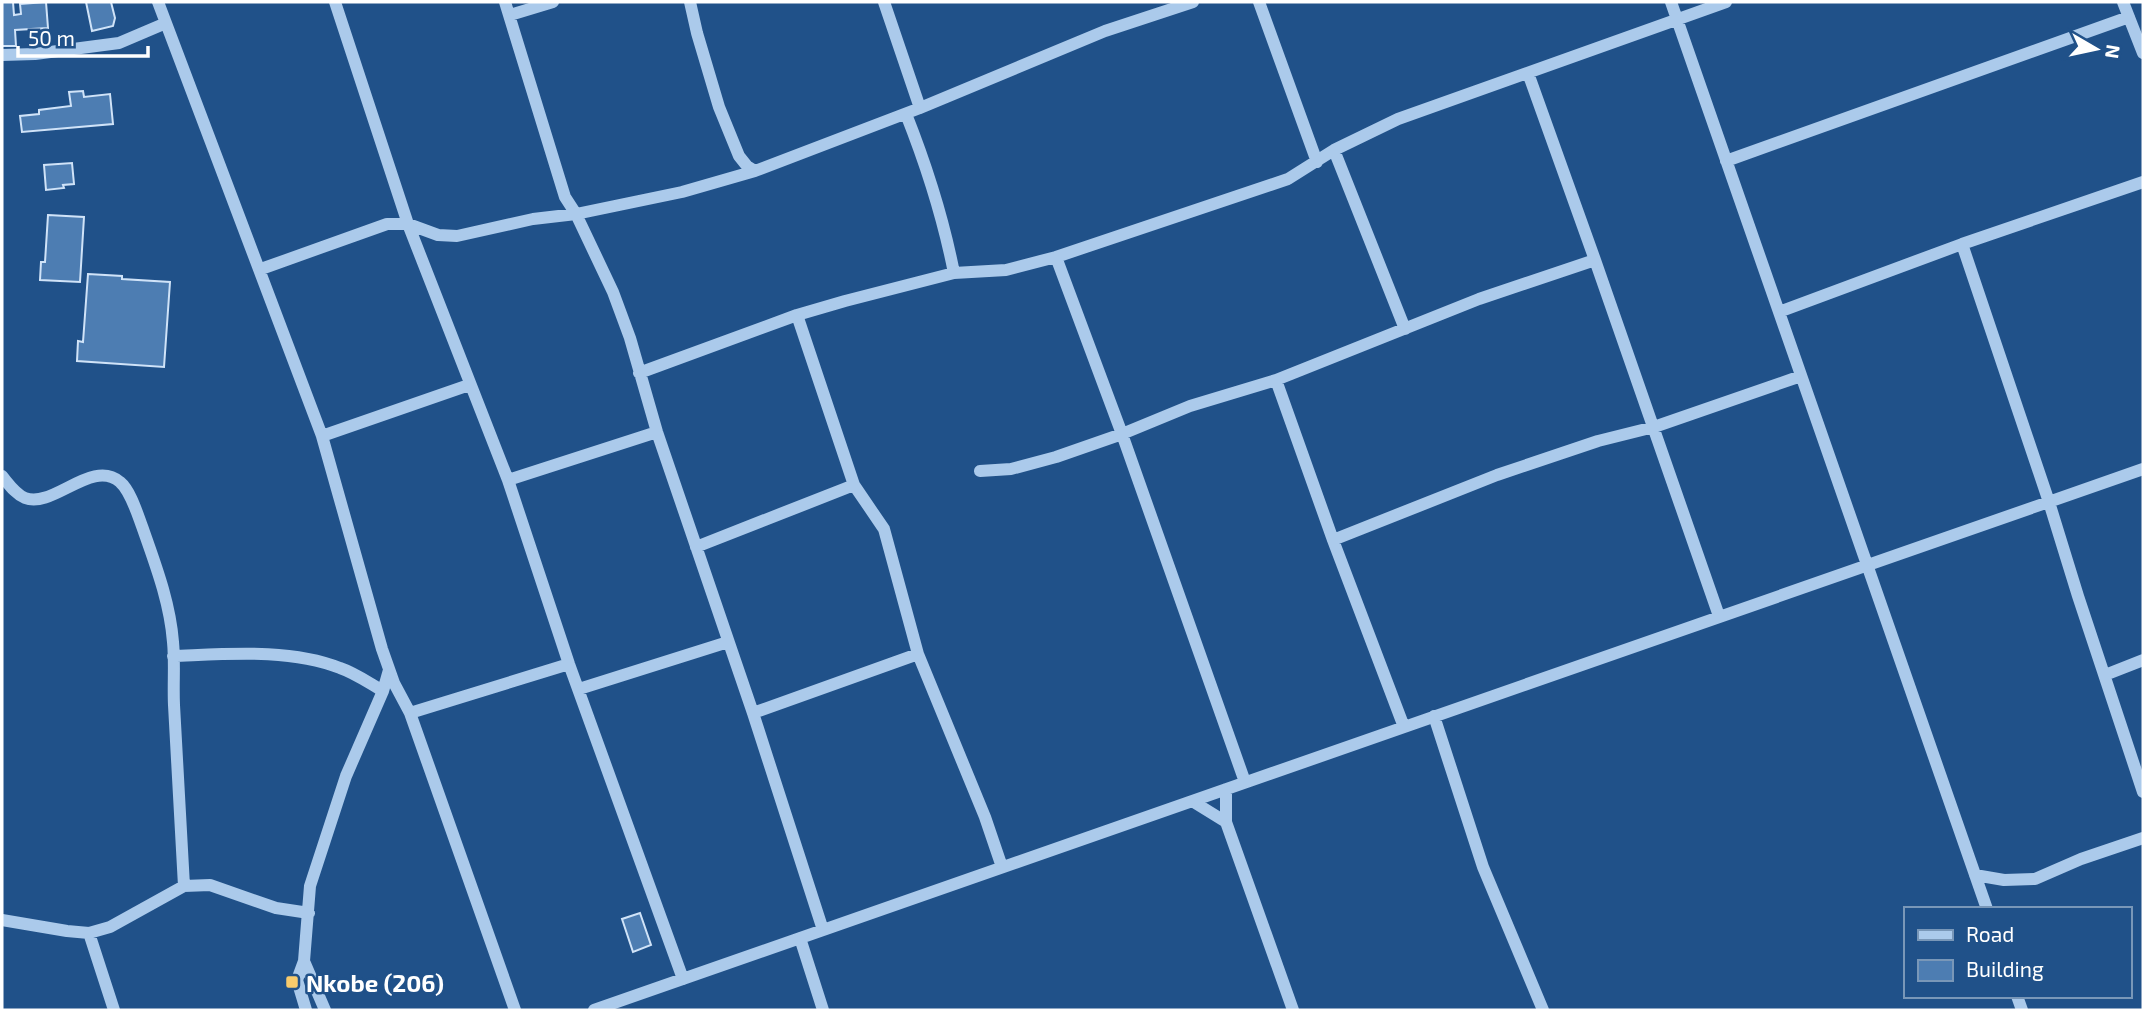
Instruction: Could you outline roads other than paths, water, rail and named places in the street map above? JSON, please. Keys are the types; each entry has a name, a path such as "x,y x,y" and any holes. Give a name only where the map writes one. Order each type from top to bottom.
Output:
{"street":[{"path":"159,2 322,436 389,670 410,713 515,1010"},
{"path":"335,2 408,224 508,480 569,664 682,979"},
{"path":"505,2 565,197 576,214 613,292 630,338 657,432 822,930"},
{"path":"510,15 553,2"},
{"path":"690,2 719,107 739,156 747,166 755,170"},
{"path":"884,2 920,108"},
{"path":"261,269 387,224 408,224 438,235 457,236 682,192 755,170 906,114 1105,30 1193,2"},
{"path":"1259,2 1317,162"},
{"path":"1671,2 1986,907"},
{"path":"639,373 797,315 954,273 1006,270 1056,257 1288,179 1334,150 1398,119 1726,2"},
{"path":"2123,2 2142,49"},
{"path":"1726,161 2129,17"},
{"path":"2,55 35,54 119,43 166,23"},
{"path":"1528,73 1719,616"},
{"path":"906,114 929,173 947,236 954,273"},
{"path":"1334,150 1405,329"},
{"path":"1779,312 1962,244 2143,182"},
{"path":"1962,244 2143,792"},
{"path":"1056,257 1122,434 1245,782"},
{"path":"981,471 1011,469 1056,457 1190,406 1276,380 1479,299 1595,260"},
{"path":"797,315 854,485 884,529 918,654 985,817 1002,867"},
{"path":"1334,540 1497,475 1598,441 1654,427 1801,376"},
{"path":"1276,380 1404,727"},
{"path":"322,436 469,385"},
{"path":"508,480 657,432"},
{"path":"594,1010 2143,469"},
{"path":"4,482 25,498 35,499 93,477 110,476 121,482 134,505 163,590 173,641 184,886"},
{"path":"696,547 854,485"},
{"path":"579,689 728,642"},
{"path":"173,656 246,654 305,658 340,667 383,691"},
{"path":"752,713 918,654"},
{"path":"2105,674 2143,660"},
{"path":"410,713 569,664"},
{"path":"306,1010 297,980 304,961 310,886 329,822 383,691 389,670"},
{"path":"1434,716 1483,867 1543,1010"},
{"path":"1226,789 1226,822 1293,1010"},
{"path":"1192,801 1226,822"},
{"path":"1975,875 2004,880 2035,879 2081,859 2143,838"},
{"path":"2,920 89,933 110,928 184,886 210,885 276,908 309,913"},
{"path":"89,933 114,1010"},
{"path":"800,938 823,1010"},
{"path":"304,961 326,1010"}],"place":[{"name":"Nkobe (206)","path":"292,982"}]}
